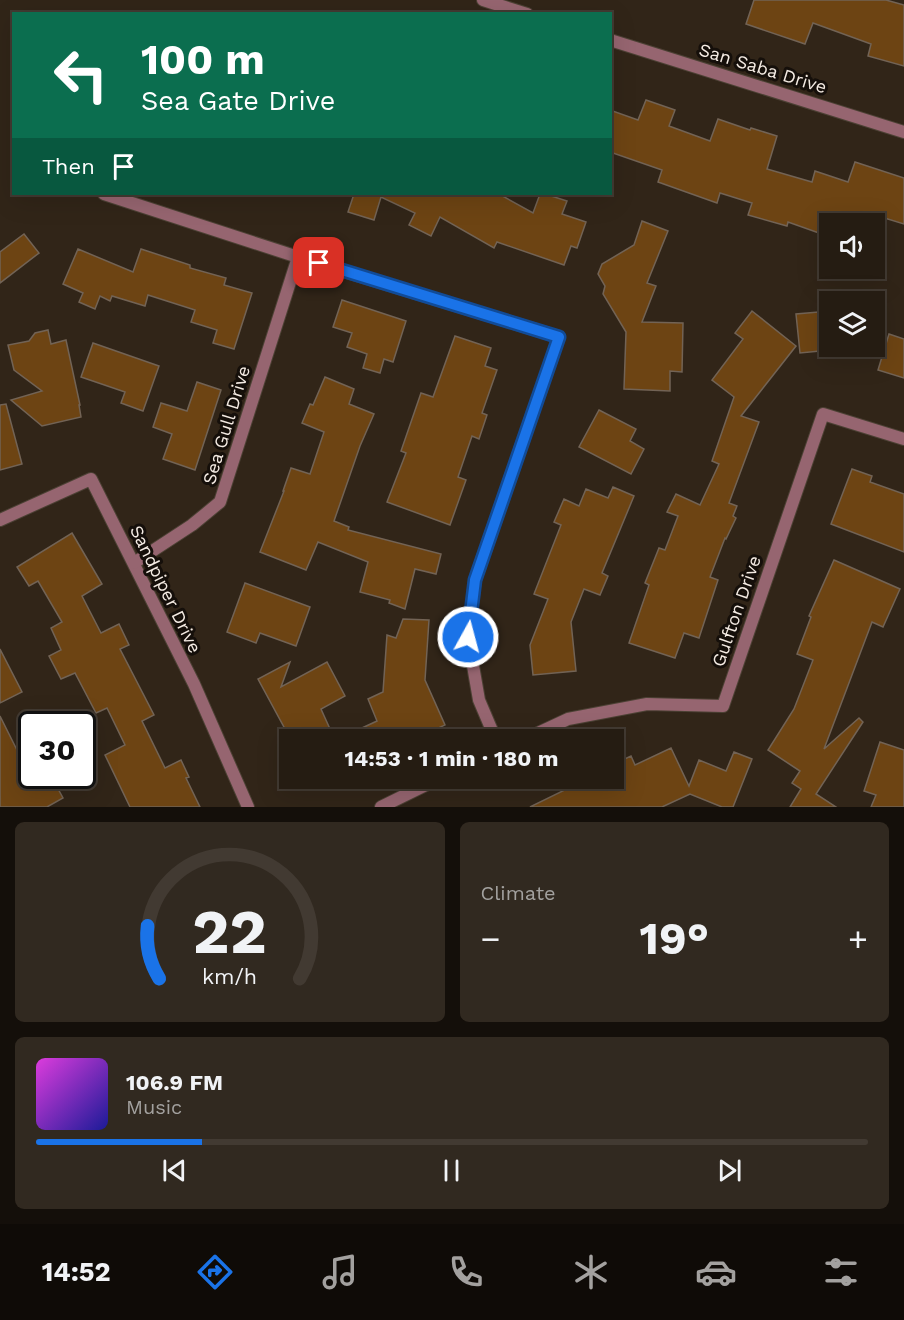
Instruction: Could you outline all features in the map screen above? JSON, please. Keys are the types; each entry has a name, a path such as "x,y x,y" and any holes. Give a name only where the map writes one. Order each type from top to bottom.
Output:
{"street":[{"path":"483,0 521,12"},
{"name":"San Saba Drive","path":"612,41 904,132"},
{"path":"107,195 298,257 559,337 475,580 468,637 479,700 491,729"},
{"name":"Sea Gull Drive","path":"134,563 192,525 220,502 298,257"},
{"name":"Gulfton Drive","path":"547,729 568,719 647,704 723,706 822,414 904,439"},
{"name":"Sandpiper Drive","path":"0,520 91,479 194,684 248,807"},
{"path":"381,807 418,789"}],"building":[{"path":"754,0 886,0 904,5 904,66 868,56 871,44 813,23 805,44 746,24"},
{"path":"646,100 675,110 669,126 710,141 718,119 777,136 767,169 812,182 815,171 848,182 855,162 904,178 904,224 885,218 885,213 819,213 819,233 788,222 787,226 748,215 752,203 720,193 717,203 658,182 662,170 612,153 612,111 638,120"},
{"path":"354,195 501,195 533,213 540,195 548,195 567,201 562,214 586,222 577,248 571,246 564,265 497,242 494,248 440,217 431,236 409,225 415,213 381,197 374,220 348,212"},
{"path":"642,221 668,231 647,283 656,286 642,322 683,323 682,372 670,371 670,391 624,389 626,332 603,294 605,286 598,274 602,264 634,245"},
{"path":"24,234 39,253 0,283 0,252"},
{"path":"78,249 133,272 141,249 190,265 190,268 226,278 224,285 252,293 234,349 213,343 217,330 191,322 195,310 148,295 145,306 112,296 110,301 100,296 95,309 79,302 83,293 63,284"},
{"path":"342,300 406,321 393,362 384,359 380,373 363,368 367,354 347,347 352,333 333,327"},
{"path":"752,311 796,346 741,416 759,422 729,503 737,506 733,516 736,518 725,538 710,577 718,580 699,638 684,633 675,658 629,643 649,585 645,583 659,548 665,550 678,516 667,512 676,494 700,505 719,464 712,461 734,397 712,380 743,339 735,333"},
{"path":"819,312 819,351 800,353 796,314"},
{"path":"48,330 51,344 66,340 81,417 42,426 11,400 42,391 14,370 8,345 29,341 35,333"},
{"path":"889,334 904,339 904,378 878,370 882,357 885,357"},
{"path":"455,336 491,348 485,366 497,370 482,413 487,415 479,439 472,436 458,477 466,480 450,525 387,502 406,453 401,451 421,393 433,397"},
{"path":"93,343 159,366 143,411 121,403 125,392 81,377"},
{"path":"325,377 354,389 349,404 374,414 360,446 334,521 349,527 348,530 441,554 436,574 415,569 405,609 389,603 390,600 360,592 368,562 318,542 306,570 260,552 291,468 310,474 324,432 302,423"},
{"path":"197,382 221,390 195,470 163,459 172,434 153,427 161,403 187,411"},
{"path":"6,404 22,464 0,470 0,405"},
{"path":"599,410 636,429 630,441 644,449 631,474 579,447"},
{"path":"852,469 872,476 870,482 904,494 904,552 831,524"},
{"path":"613,487 634,496 602,573 608,576 600,595 584,589 571,622 576,671 533,675 530,645 548,599 534,594 561,525 554,522 564,499 579,506 586,489 608,498"},
{"path":"72,533 102,584 82,596 101,633 119,624 129,645 120,649 154,715 142,721 165,768 181,760 189,777 186,778 200,807 130,807 105,755 125,745 107,708 96,713 75,673 61,679 49,656 61,650 51,628 62,622 38,581 29,586 17,567"},
{"path":"834,560 900,589 883,627 872,622 824,749 859,718 863,722 816,794 836,807 790,807 801,789 792,783 800,771 768,750 794,709 813,660 797,654 811,617 809,616"},
{"path":"245,583 310,607 296,646 260,633 256,643 227,632"},
{"path":"403,619 429,620 425,680 445,725 436,729 360,729 377,721 368,699 383,692 387,635 396,638"},
{"path":"0,649 22,692 0,703"},
{"path":"290,662 281,687 327,662 345,696 321,709 330,729 285,729 258,679"},
{"path":"0,716 18,752 18,789 58,789 63,798 47,807 0,807"},
{"path":"880,742 904,750 904,807 871,807 876,795 864,791"},
{"path":"671,748 689,786 699,760 726,771 734,752 752,759 733,807 722,807 690,794 662,807 530,807 567,789 624,789 624,759 631,756 635,765"}],"route":[{"path":"319,263 559,337 475,580 468,637"}]}
